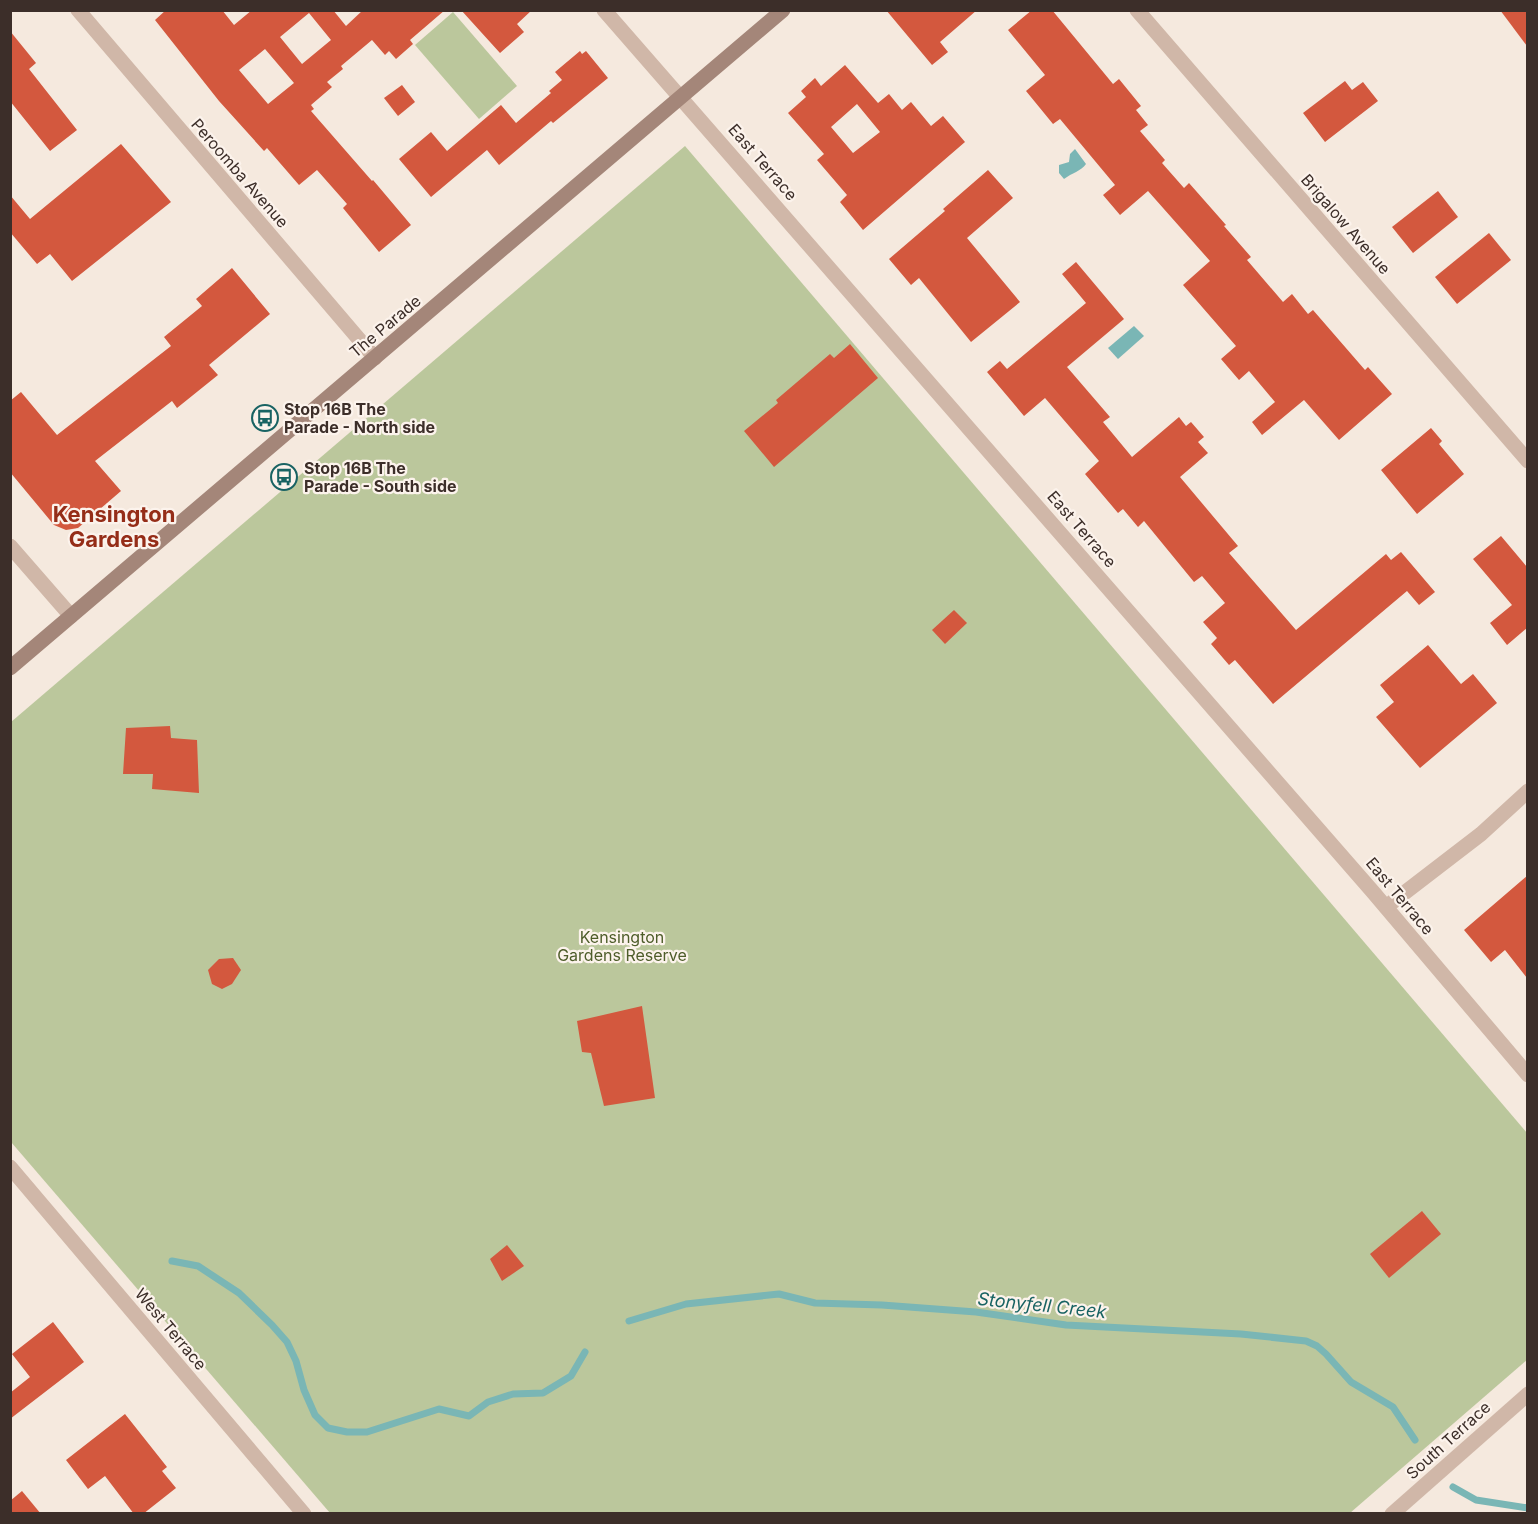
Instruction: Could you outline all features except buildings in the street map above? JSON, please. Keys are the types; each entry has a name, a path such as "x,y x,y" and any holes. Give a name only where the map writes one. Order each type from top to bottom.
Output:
{"main road":[{"name":"The Parade","path":"10,668 783,10"}],"street":[{"name":"Peroomba Avenue","path":"78,10 375,358"},
{"name":"East Terrace","path":"604,10 1386,906 1527,1075"},
{"name":"Brigalow Avenue","path":"1137,10 1527,462"},
{"path":"10,546 71,616"},
{"path":"1386,906 1481,834 1527,791"},
{"name":"West Terrace","path":"10,1167 304,1514"},
{"name":"South Terrace","path":"1392,1514 1527,1394"}],"green space":[{"path":"453,12 517,86 479,119 415,45"},
{"name":"Kensington Gardens Reserve","path":"685,146 1527,1133 1527,1360 1350,1513 330,1513 11,1142 11,722"}],"water":[{"path":"1075,149 1086,164 1064,179 1059,173 1059,165 1069,162 1070,154"},
{"path":"1134,326 1144,336 1118,359 1108,348"}],"waterway":[{"name":"Stonyfell Creek","path":"172,1261 198,1266 239,1293 272,1325 287,1342 315,1415 328,1428 347,1432 367,1432 439,1409 469,1416 488,1402 513,1394 543,1393 571,1376 585,1352"},
{"name":"Stonyfell Creek","path":"629,1321 686,1304 779,1294 815,1303 976,1312 1066,1325 1241,1334 1306,1341 1317,1346 1326,1354 1351,1382 1393,1407 1415,1440"},
{"name":"Stonyfell Creek","path":"1453,1487 1476,1500 1528,1508"}],"place":[{"name":"Stop 16B The Parade - North side","path":"265,418"},
{"name":"Stop 16B The Parade - South side","path":"284,477"}],"district":[{"name":"Kensington Gardens","path":"114,526"}]}
